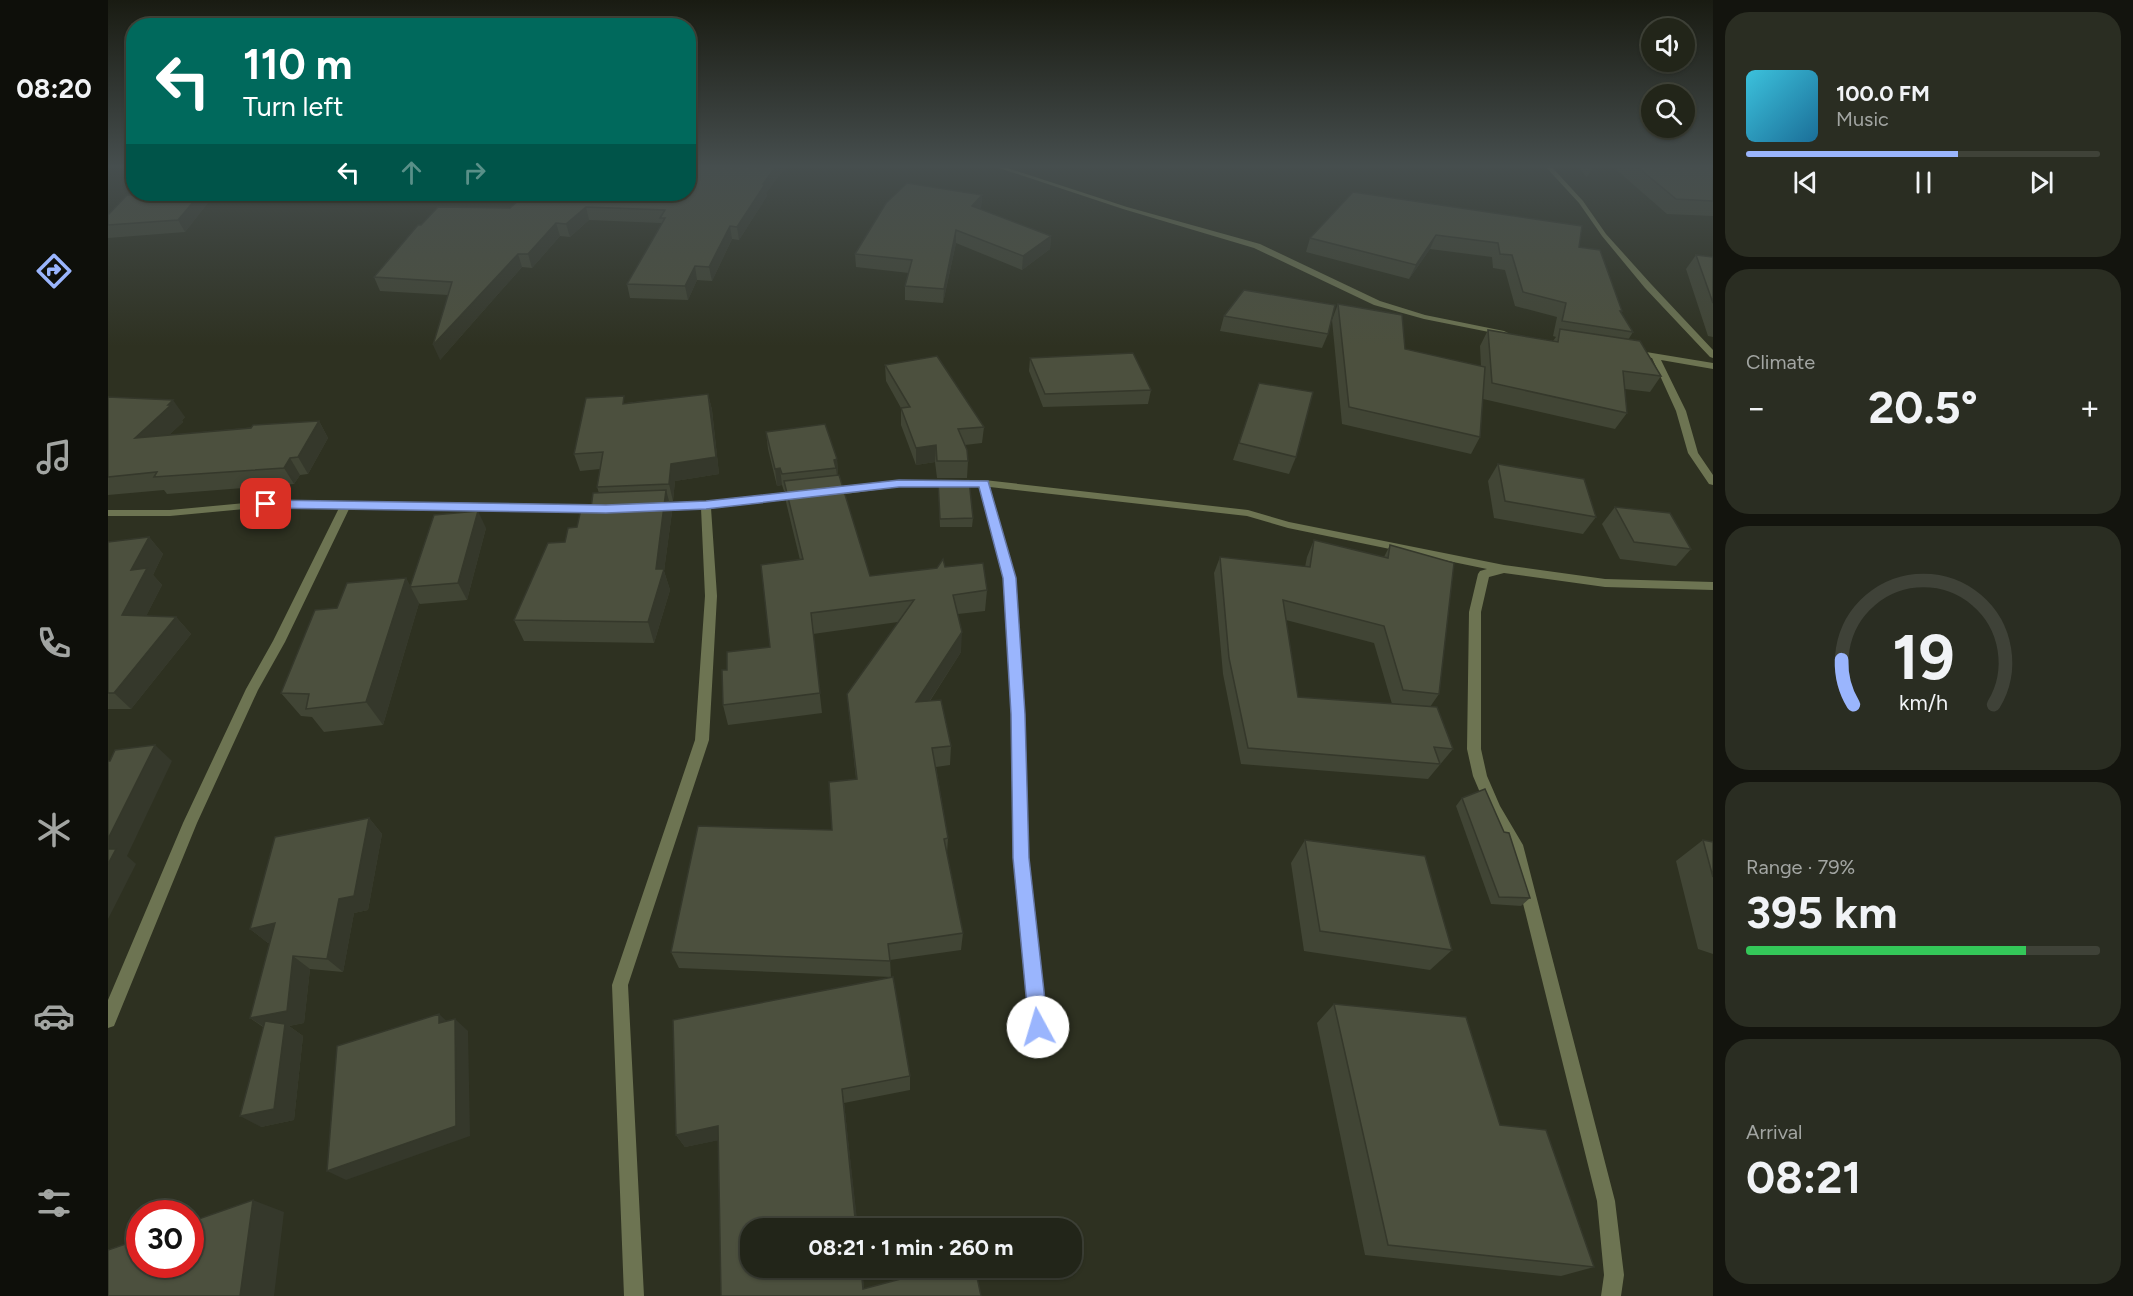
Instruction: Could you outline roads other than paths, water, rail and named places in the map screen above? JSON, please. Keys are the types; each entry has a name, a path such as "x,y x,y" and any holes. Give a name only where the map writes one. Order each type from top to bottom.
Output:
{"street":[{"path":"1186,225 1257,246 1377,303 1424,317 1514,335"},
{"path":"1597,225 1648,286 1713,355"},
{"path":"1629,352 1713,366"},
{"path":"1654,356 1681,411 1693,453 1713,482"},
{"path":"984,483 1010,578 1018,714 1021,858 1038,1027"},
{"path":"640,508 706,505 816,495 899,484 984,483 1248,513 1288,525 1504,569 1605,583 1713,586"},
{"path":"108,513 170,513 266,504 606,509"},
{"path":"634,1296 620,985 702,740 711,596 706,505"},
{"path":"108,1020 190,823 233,730 345,506"},
{"path":"1504,569 1484,574 1475,612 1474,749 1480,776 1491,801 1516,845 1604,1189 1614,1275 1611,1296"}]}
